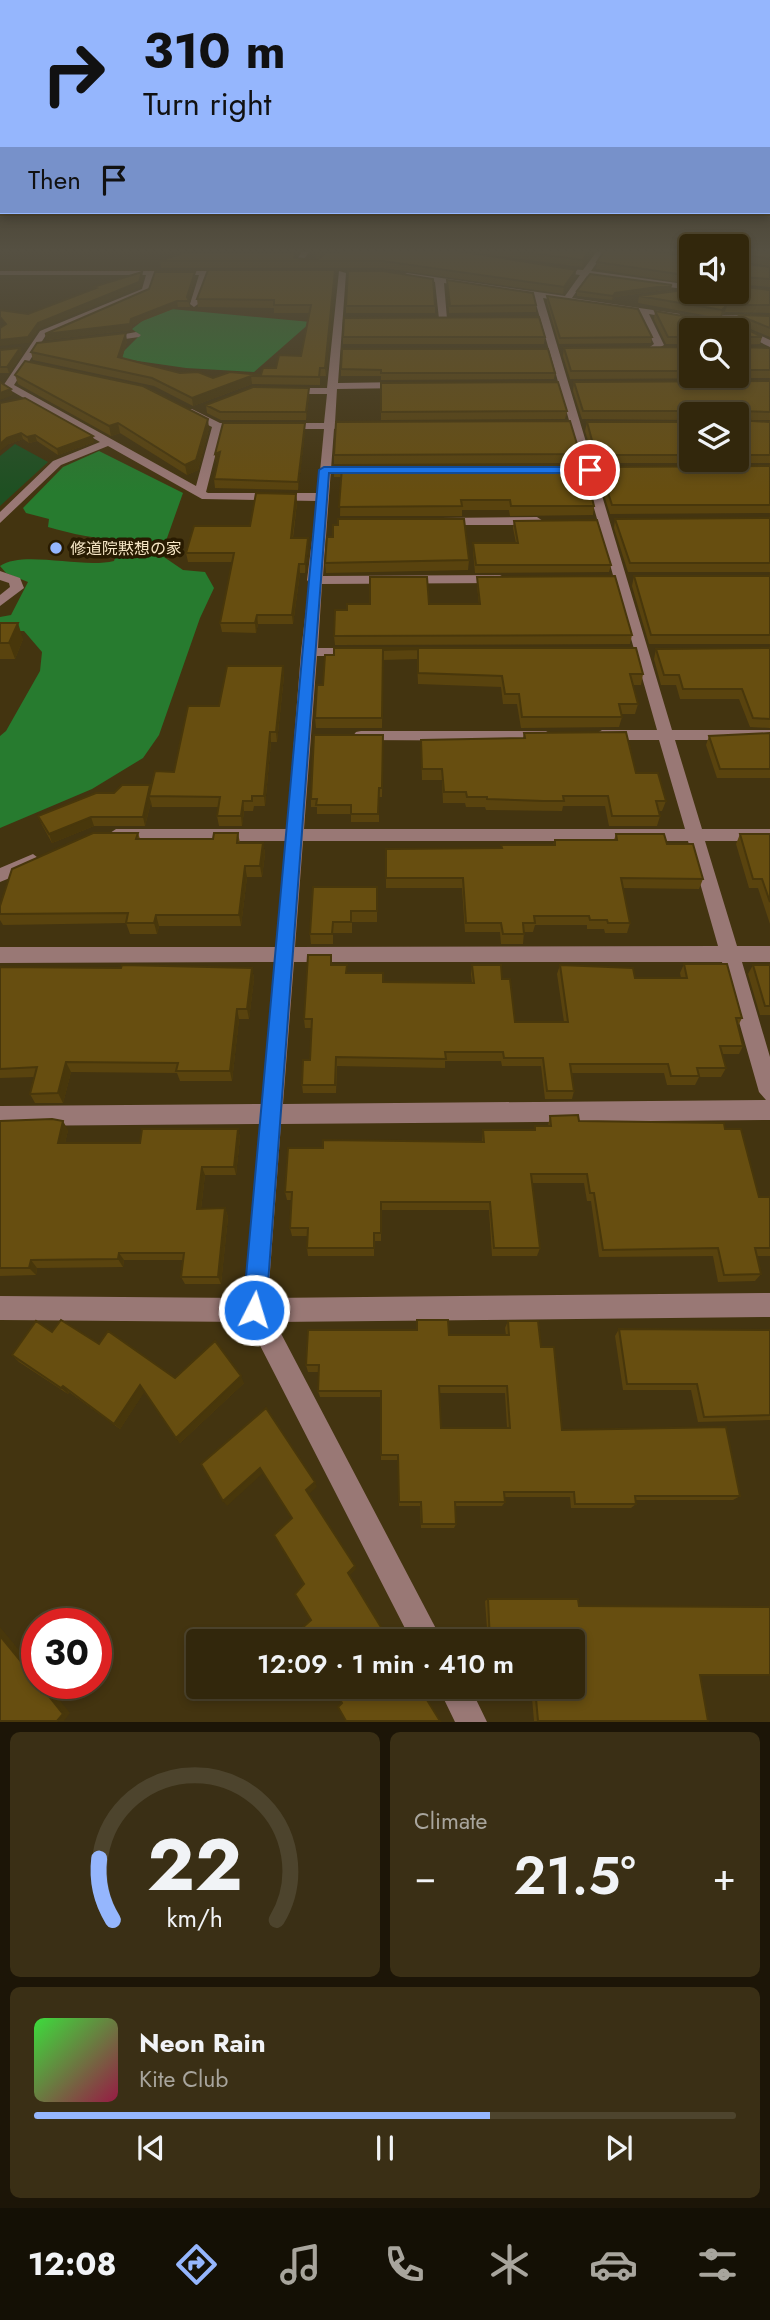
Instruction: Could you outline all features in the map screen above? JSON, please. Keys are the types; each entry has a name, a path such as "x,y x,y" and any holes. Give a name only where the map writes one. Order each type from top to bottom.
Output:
{"street":[{"path":"47,331 26,349 22,363 8,386 206,497 322,497"},
{"path":"337,331 308,652 308,736 293,835 254,1310 421,1629"},
{"path":"547,331 560,350 565,384 582,426 597,521 621,579 770,1092"},
{"path":"652,331 659,345 652,349"},
{"path":"749,332 770,344"},
{"path":"97,340 136,335"},
{"path":"26,349 44,347"},
{"path":"640,349 665,349"},
{"path":"541,350 560,350"},
{"path":"335,351 349,351"},
{"path":"22,363 35,366"},
{"path":"552,385 579,384"},
{"path":"278,390 414,385"},
{"path":"9,402 28,397"},
{"path":"181,407 218,426 259,426"},
{"path":"192,413 204,408"},
{"path":"200,492 218,426"},
{"path":"273,426 356,426"},
{"path":"562,426 582,426"},
{"path":"0,519 57,463 106,443"},
{"path":"324,470 338,470"},
{"path":"576,470 603,470"},
{"path":"428,522 550,521"},
{"path":"597,521 618,521"},
{"path":"320,523 333,523"},
{"path":"0,575 15,581 16,588 0,603"},
{"path":"314,580 509,579"},
{"path":"308,652 378,652"},
{"path":"343,736 770,735"},
{"path":"94,835 770,835"},
{"path":"0,875 47,855"},
{"path":"0,955 283,957 770,954"},
{"path":"0,1116 770,1110"},
{"path":"0,1308 254,1310 770,1305"},
{"path":"460,1699 472,1721"}],"green space":[{"path":"135,331 300,331 254,372 186,368 117,358 140,335"},
{"path":"15,444 48,462 0,506 0,456"},
{"path":"99,451 183,493 161,555 183,570 205,572 214,588 200,618 159,735 143,758 92,789 0,828 0,736 6,731 40,671 42,652 24,631 0,631 0,617 11,615 28,582 6,573 0,566 10,562 38,559 86,563 114,561 121,540 84,536 48,527 49,519 26,513 23,508 63,467"}],"building":[{"path":"0,331 32,331 28,337 0,340"},
{"path":"306,331 329,331 325,368 320,368 319,377 251,376 192,398 152,378 31,352 37,343 126,333 118,357 180,373 198,372 213,378 230,372 261,375 263,368 276,368 279,355 301,356"},
{"path":"343,331 543,331 545,337 343,337"},
{"path":"558,331 649,331 652,337 560,338"},
{"path":"665,331 679,331 679,337 668,337"},
{"path":"749,331 751,331 762,337 749,337"},
{"path":"679,347 679,371 571,371 564,348"},
{"path":"749,347 770,348 770,370 749,370"},
{"path":"20,348 7,367 0,367 0,350"},
{"path":"342,349 548,349 555,373 381,373 381,370 341,369"},
{"path":"25,361 143,386 208,419 196,460 185,465 118,423 109,426 15,375"},
{"path":"679,381 679,388 749,388 749,381 770,381 770,412 749,411 749,402 679,402 679,411 583,411 574,382"},
{"path":"0,382 11,389 0,393"},
{"path":"558,382 567,411 381,412 381,383"},
{"path":"253,387 309,388 306,412 220,412 206,405"},
{"path":"25,398 93,436 57,449 35,435 27,437 21,433 0,444 0,403"},
{"path":"570,421 580,454 334,455 336,422"},
{"path":"749,421 770,422 770,455 749,455"},
{"path":"587,422 679,422 679,455 596,455"},
{"path":"223,423 305,423 298,482 214,479 220,452 215,454"},
{"path":"584,466 594,506 511,506 510,500 461,500 462,506 339,507 342,467 334,467"},
{"path":"749,466 770,466 770,505 612,505 600,467 679,467 679,472 749,472"},
{"path":"256,493 296,494 291,538 308,538 305,564 299,564 292,615 257,615 255,623 220,623 234,553 186,553 194,526 250,526"},
{"path":"770,518 770,563 630,563 615,519"},
{"path":"338,519 464,519 469,560 325,563 327,537 333,537 333,525 338,525"},
{"path":"597,520 611,565 476,565 473,543 518,543 514,521"},
{"path":"615,576 632,635 334,636 335,610 347,610 347,604 370,604 370,577 427,577 429,604 480,604 477,577"},
{"path":"634,576 770,576 770,635 651,635"},
{"path":"0,623 18,623 9,643 0,643"},
{"path":"334,648 636,648 643,674 630,674 638,704 619,704 622,717 522,717 519,694 505,694 502,676 418,673 418,649 383,650 382,718 315,718 317,685 323,685 325,655 334,655"},
{"path":"770,648 770,719 753,718 742,689 683,689 679,675 664,675 656,649"},
{"path":"227,666 283,666 276,732 270,732 264,796 252,796 252,801 243,801 241,816 217,816 220,797 149,796 155,771 174,772 188,706 219,706"},
{"path":"626,732 636,773 658,773 666,801 656,801 660,816 612,816 608,796 563,796 564,801 467,797 466,792 444,792 442,769 422,769 421,740 525,738 524,733"},
{"path":"770,733 770,769 720,769 709,736"},
{"path":"314,735 383,735 382,788 379,788 378,814 351,814 351,805 316,805 317,799 311,799"},
{"path":"122,785 150,785 143,817 91,817 49,834 38,816 96,793 114,793"},
{"path":"93,833 138,833 136,839 213,839 214,833 238,833 237,843 263,843 260,866 245,866 239,915 156,915 154,923 126,923 128,913 0,914 12,869"},
{"path":"616,834 664,834 667,844 693,844 703,879 621,878 630,923 590,920 589,916 534,916 535,923 523,923 524,934 503,934 501,923 466,923 463,878 386,878 386,849 555,845 555,840 617,840"},
{"path":"740,834 770,834 770,902 762,879 753,879"},
{"path":"313,887 377,887 377,911 351,911 351,922 333,922 332,934 310,934"},
{"path":"308,955 331,955 331,965 347,965 346,973 383,973 383,982 474,983 472,965 501,965 502,979 510,979 515,1022 568,1022 560,965 633,968 635,978 687,978 684,964 727,964 742,1018 736,1018 743,1046 720,1046 726,1068 697,1068 699,1076 671,1076 668,1064 570,1064 574,1091 547,1091 543,1058 504,1058 503,1052 445,1052 446,1059 336,1057 335,1085 302,1085 303,1060 310,1060 312,1019 304,1019"},
{"path":"122,965 252,968 247,1009 237,1009 230,1071 176,1071 178,1063 66,1062 58,1093 30,1094 37,1067 0,1069 0,967 121,968"},
{"path":"753,965 770,965 770,1006 765,1006"},
{"path":"578,1115 579,1121 724,1123 725,1129 741,1129 759,1197 770,1197 770,1248 755,1248 761,1274 724,1275 718,1248 603,1250 594,1193 590,1193 587,1174 531,1174 540,1248 494,1248 490,1202 381,1202 381,1233 374,1233 374,1248 307,1248 308,1228 290,1228 292,1192 285,1192 288,1148 323,1148 323,1140 484,1142 483,1130 535,1130 535,1126 551,1126 550,1116"},
{"path":"0,1121 63,1121 58,1143 140,1143 142,1129 238,1129 234,1167 202,1167 197,1209 225,1208 218,1277 181,1277 184,1253 119,1253 118,1259 31,1260 29,1268 0,1268"},
{"path":"61,1320 99,1344 108,1331 175,1378 215,1341 241,1376 176,1438 140,1385 114,1424 63,1386 61,1388 12,1355 36,1321 52,1332"},
{"path":"417,1320 448,1320 449,1335 509,1335 508,1321 538,1321 541,1347 554,1347 562,1430 726,1427 740,1496 635,1496 636,1504 575,1504 574,1492 504,1492 505,1502 455,1502 456,1524 422,1524 421,1502 399,1502 398,1455 381,1455 381,1391 318,1391 319,1365 306,1365 308,1330 417,1330","holes":["439,1386 507,1386 510,1428 441,1428"]},
{"path":"619,1329 770,1330 770,1415 704,1417 697,1384 627,1384"},
{"path":"266,1408 315,1482 306,1490 355,1566 348,1573 382,1629 301,1629 311,1620 295,1594 304,1584 274,1535 292,1518 260,1468 223,1501 201,1464"},
{"path":"488,1599 578,1599 579,1606 770,1607 770,1675 700,1675 708,1721 538,1721 536,1699 585,1699 585,1629 489,1629"},
{"path":"0,1636 21,1662 21,1699 51,1699 63,1714 57,1721 0,1721"},
{"path":"340,1699 426,1699 440,1721 346,1721 338,1707 342,1703"}],"place":[{"name":"修道院黙想の家","path":"56,548"}],"route":[{"path":"254,1310 324,470 590,470"}]}
